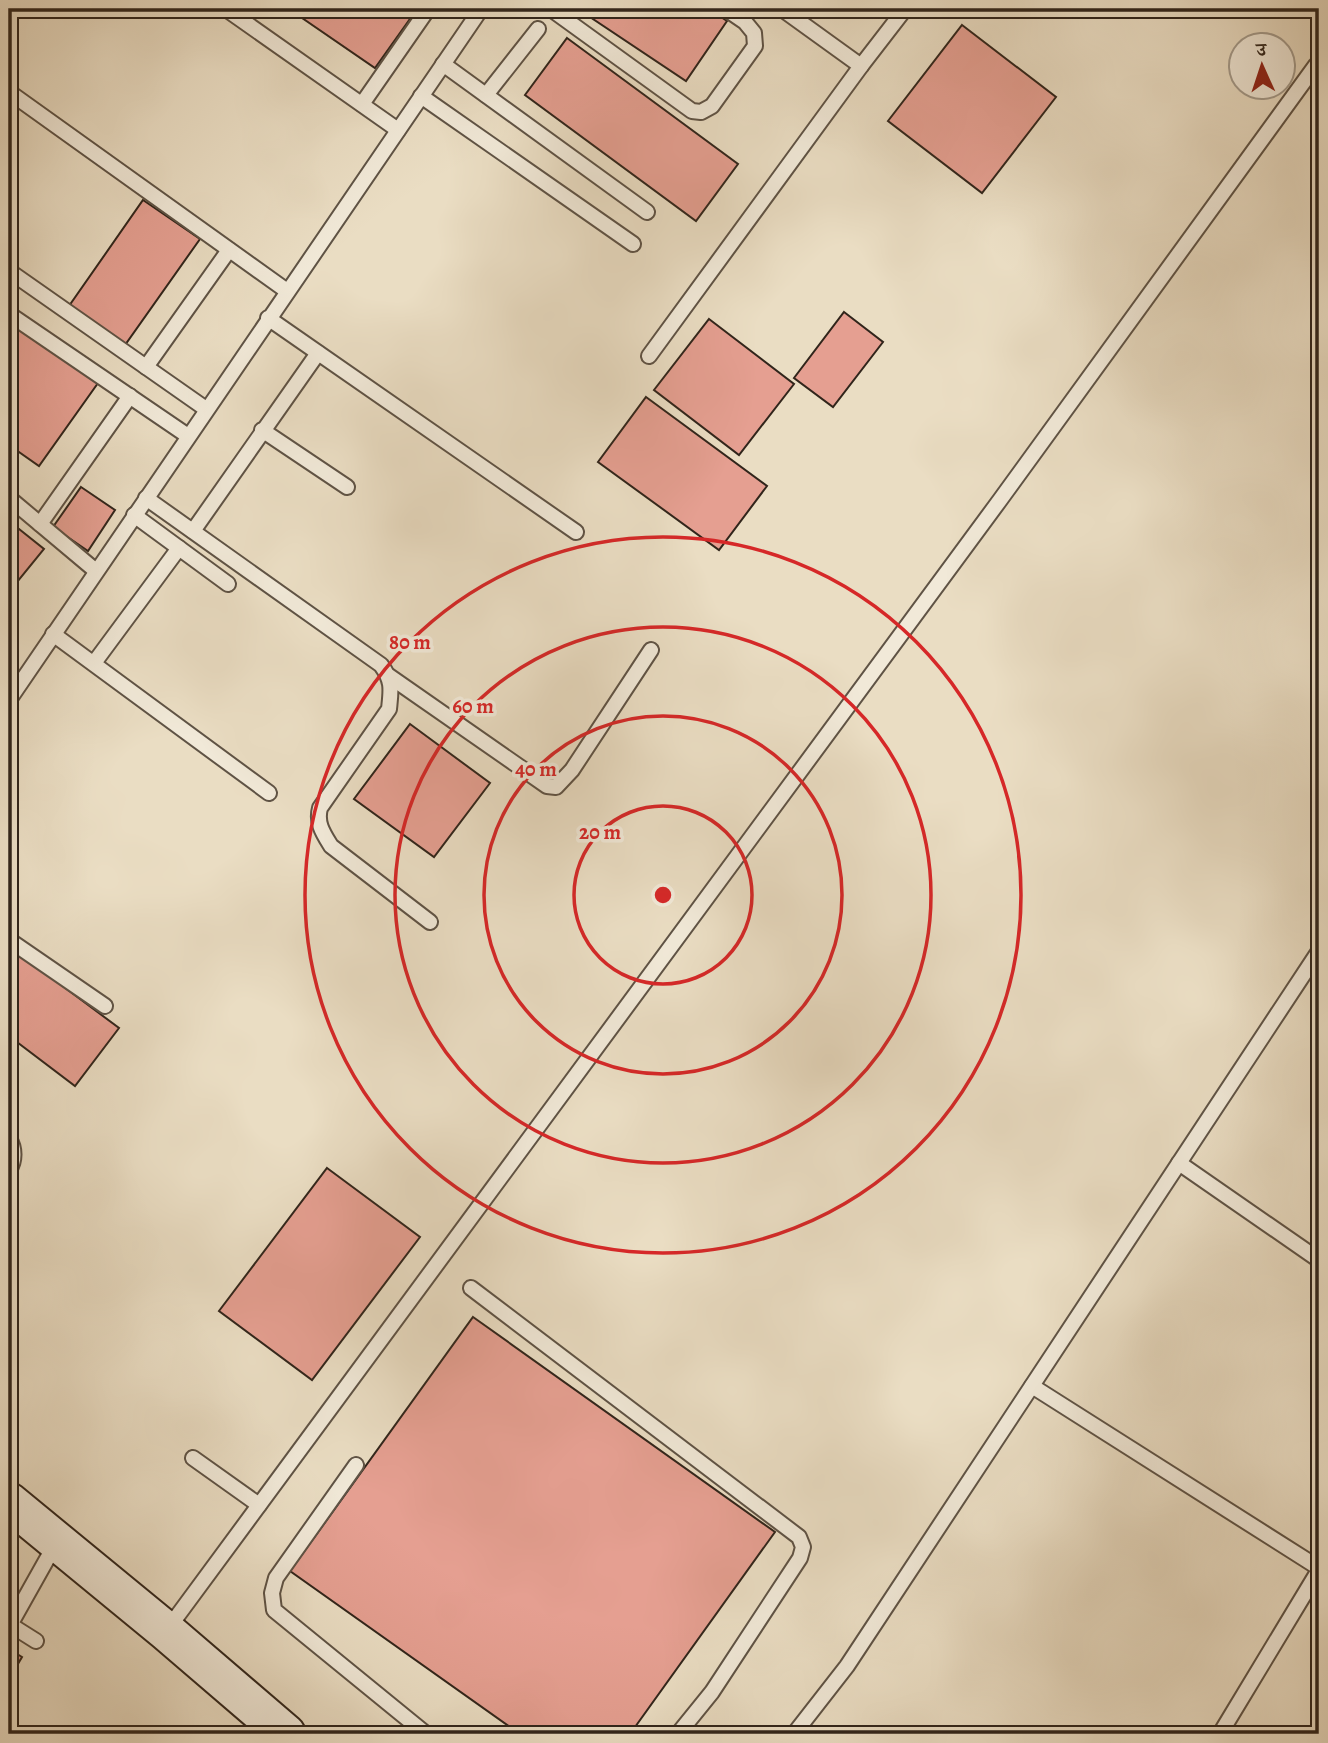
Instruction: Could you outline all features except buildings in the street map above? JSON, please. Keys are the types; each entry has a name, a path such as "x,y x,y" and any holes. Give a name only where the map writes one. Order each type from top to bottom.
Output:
{"street":[{"path":"9,1502 286,1734"}],"lane":[{"path":"226,9 398,130"},
{"path":"362,104 428,9"},
{"path":"9,700 481,9"},
{"path":"551,9 692,111 701,112 712,106 755,46 754,33 745,22 726,9"},
{"path":"782,9 861,66"},
{"path":"649,356 905,9"},
{"path":"486,95 538,29"},
{"path":"443,64 647,212"},
{"path":"166,1631 1000,500 1316,65"},
{"path":"9,92 287,291"},
{"path":"421,96 633,244"},
{"path":"146,367 229,250"},
{"path":"9,271 206,409"},
{"path":"9,314 188,436"},
{"path":"268,318 576,532"},
{"path":"193,531 318,353"},
{"path":"40,524 130,396"},
{"path":"262,430 347,487"},
{"path":"9,498 96,571"},
{"path":"146,498 381,665 389,676 547,786 556,786 572,770 651,650"},
{"path":"134,515 228,584"},
{"path":"94,663 179,548"},
{"path":"53,634 269,793"},
{"path":"389,676 391,691 388,709 320,808 317,817 331,846 430,922"},
{"path":"9,940 105,1006"},
{"path":"794,1734 847,1666 1319,951"},
{"path":"9,1139 13,1144 13,1155 9,1170"},
{"path":"1179,1163 1319,1260"},
{"path":"471,1288 799,1537 803,1547 800,1558 712,1692 678,1734"},
{"path":"1032,1386 1319,1569 1220,1734"},
{"path":"193,1458 259,1505"},
{"path":"356,1465 276,1578 272,1593 274,1610 426,1734"},
{"path":"36,1641 9,1624 57,1541"}]}
